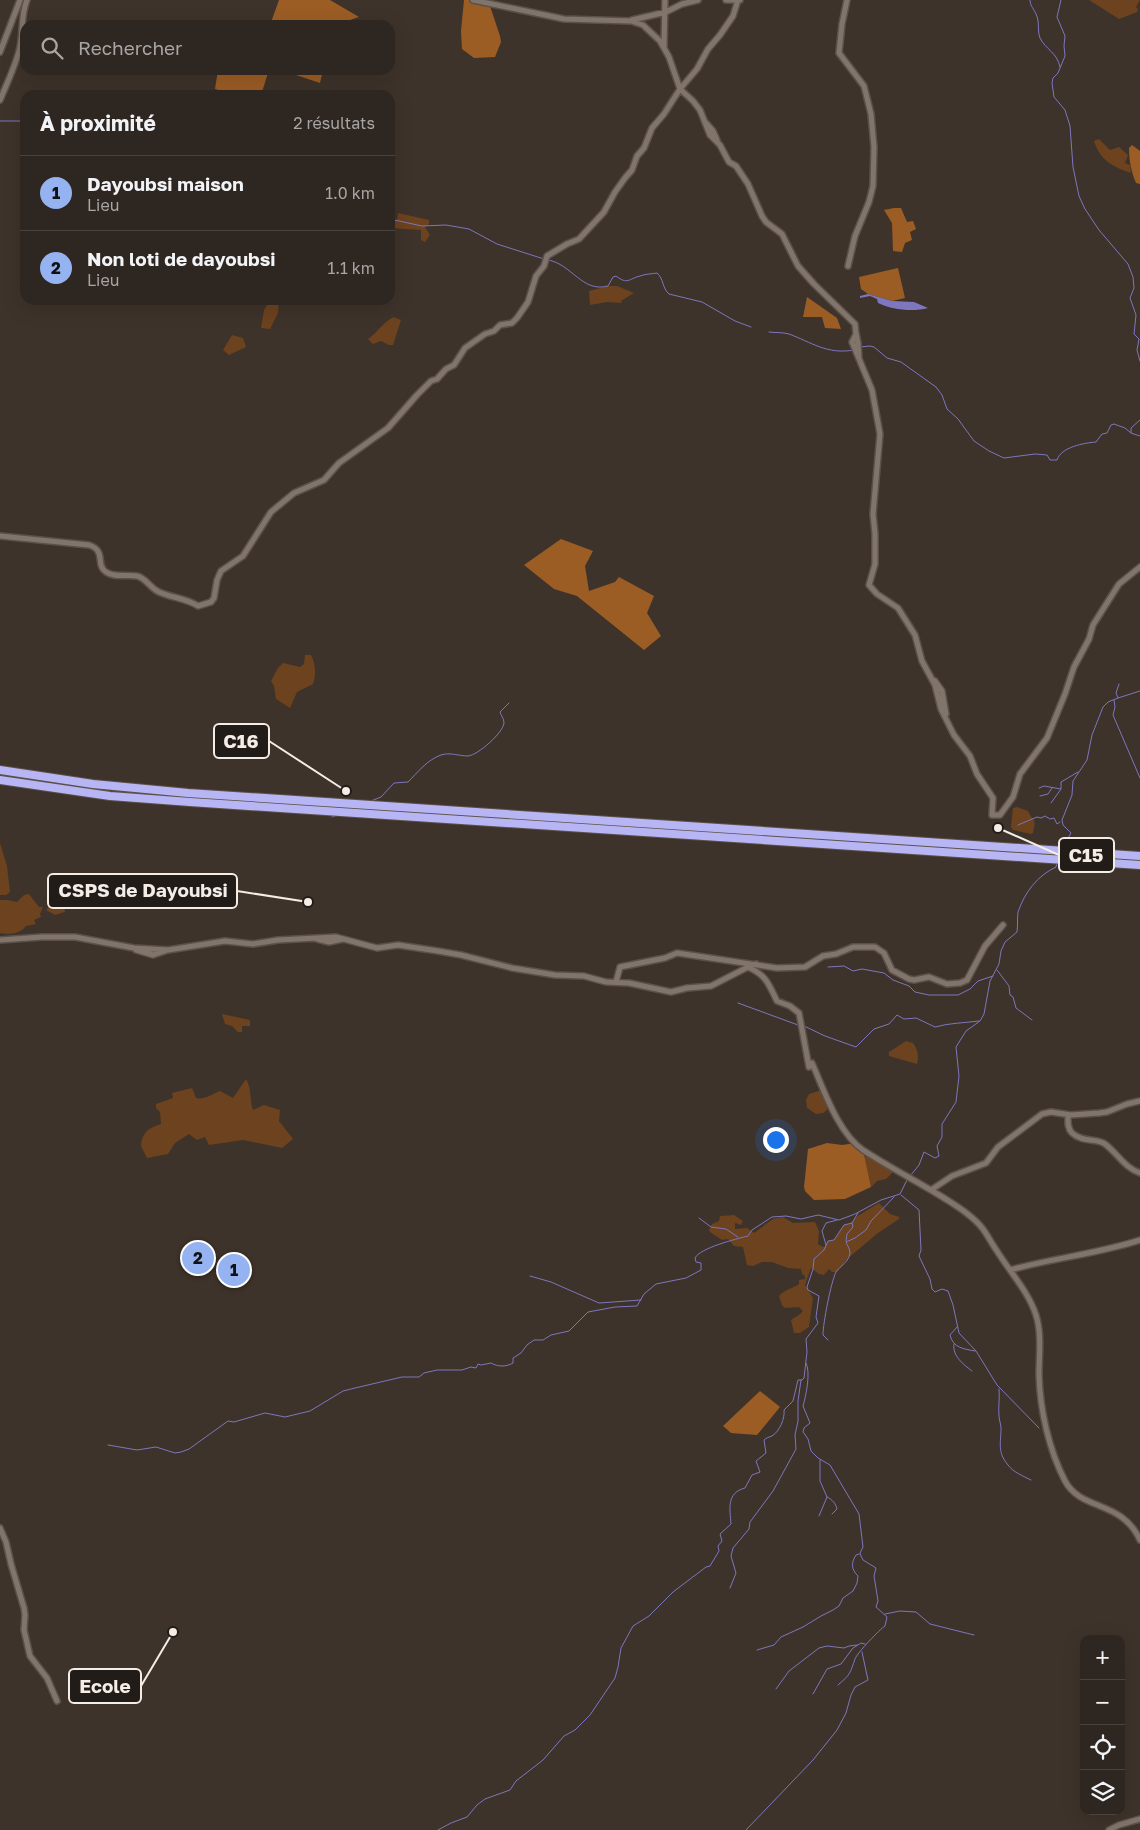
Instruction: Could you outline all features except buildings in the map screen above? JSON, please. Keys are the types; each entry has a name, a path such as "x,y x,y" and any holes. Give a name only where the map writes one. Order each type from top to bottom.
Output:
{"highway":[{"path":"0,770 93,784 188,793 1140,856"},
{"path":"0,780 110,796 1140,866"}],"street":[{"path":"0,52 20,0"},
{"path":"23,20 23,8 27,0"},
{"path":"473,0 564,19 631,21 640,23 650,30 664,47 680,89 700,110 710,135 718,143 729,162 736,166 748,184 766,222 782,234 798,266 854,324 856,332 852,342 872,390 880,434 873,514 875,564 869,585 877,594 901,612 916,638 922,661 942,690 947,720 954,735 970,756 977,774 993,798 992,815 1000,815 1013,797 1020,774 1047,738 1074,667 1089,639 1093,625 1118,584 1140,567"},
{"path":"664,47 665,0"},
{"path":"631,21 666,12 682,4 698,0"},
{"path":"0,536 89,544 99,551 104,572 139,577 157,591 198,606 209,604 214,598 217,580 221,571 243,556 272,512 294,493 324,480 338,463 388,428 417,394 431,381 437,379 446,369 454,365 465,348 500,325 512,323 517,318 528,302 536,276 544,266 547,256 579,239 597,222 621,183 632,170 652,128 697,69 708,49 719,37 733,16 740,0 726,0"},
{"path":"847,0 839,53 864,86 868,96 875,161 869,202 855,236 848,266"},
{"path":"0,100 20,49"},
{"path":"616,982 620,966 622,965 666,958 677,953 777,968 805,967 823,956 836,954 854,947 875,947 884,953 892,970 909,979 929,977 947,984 960,983 968,979 985,946 1004,925"},
{"path":"0,940 75,937 134,948 153,955 168,950 225,941 253,944 312,938 329,942 344,938 377,948 398,946 438,951 512,968 555,975 584,976 606,982 616,982 671,992 687,988 711,986 756,964"},
{"path":"741,962 762,974 777,1001 790,1006 799,1013 810,1065 833,1111 847,1133 863,1150 932,1190 968,1214 982,1228 1025,1292 1036,1315 1039,1328 1040,1387 1043,1408 1053,1451 1064,1478 1072,1490 1081,1498 1123,1517 1132,1526 1140,1540"},
{"path":"932,1190 952,1176 986,1163 998,1147 1042,1114 1052,1112 1068,1115 1107,1112 1140,1101"},
{"path":"1068,1115 1068,1128 1073,1134 1088,1141 1104,1143 1131,1170 1140,1173"},
{"path":"1010,1270 1038,1262 1120,1247 1140,1240"},
{"path":"0,1528 6,1542 24,1608 24,1630 30,1656 47,1678 57,1701"},
{"path":"1108,1830 1140,1820"}],"shaded area":[{"path":"279,0 330,0 359,17 350,20 272,20"},
{"path":"464,0 488,0 501,42 495,57 474,58 462,49 461,31"},
{"path":"1089,0 1140,0 1136,7 1138,9 1137,12 1119,19"},
{"path":"217,75 267,75 263,90 215,89"},
{"path":"296,75 322,75 320,83"},
{"path":"1099,139 1110,150 1119,147 1128,155 1125,163 1130,165 1131,173 1118,168 1104,158 1094,141"},
{"path":"1132,145 1140,151 1140,184 1136,183 1129,157 1129,148"},
{"path":"901,208 907,222 913,221 916,229 910,232 912,240 905,243 902,252 893,251 892,223 884,210"},
{"path":"398,213 429,220 429,224 425,227 430,235 425,242 421,240 421,230 395,228 395,220 397,220"},
{"path":"898,268 905,298 892,301 868,294 861,289 859,277"},
{"path":"608,286 617,286 634,293 621,301 622,303 607,302 590,305 589,291"},
{"path":"868,294 892,301 914,302 928,308 916,310 896,309 878,303 877,299 870,296 860,298 860,296"},
{"path":"807,297 837,318 841,329 825,328 822,317 803,317"},
{"path":"267,305 279,305 278,313 270,329 261,328 264,310"},
{"path":"394,317 401,320 393,345 381,341 373,344 368,339"},
{"path":"232,335 243,338 246,347 229,355 223,350"},
{"path":"561,539 593,551 585,566 589,591 615,582 619,577 654,596 647,613 661,636 644,650 577,596 554,589 524,565"},
{"path":"305,655 311,655 313,658 314,681 313,684 297,692 290,708 276,699 274,686 271,681 283,663 300,667 304,664"},
{"path":"1017,807 1028,811 1034,820 1033,833 1013,830 1011,827 1013,808"},
{"path":"0,843 7,866 10,892 6,895 0,895"},
{"path":"91,876 95,883 92,891 80,900 78,906 64,905 65,912 55,915 46,910 51,905 47,897 48,895 65,889 66,881 71,878"},
{"path":"29,894 39,907 43,907 40,914 41,917 34,920 36,924 26,926 21,931 14,933 0,933 0,900 17,902 24,895"},
{"path":"222,1014 250,1020 250,1026 242,1026 242,1032 238,1032 232,1026 225,1024"},
{"path":"906,1041 913,1043 916,1048 917,1064 889,1056 889,1052"},
{"path":"246,1079 253,1110 264,1105 280,1110 279,1121 293,1139 282,1148 243,1140 209,1145 205,1137 197,1140 189,1134 175,1143 168,1154 147,1158 141,1146 143,1137 150,1129 161,1124 160,1112 156,1108 156,1104 173,1098 172,1093 192,1088 196,1098 205,1097 220,1091 233,1098"},
{"path":"822,1090 827,1101 827,1110 816,1114 807,1108 806,1100 809,1094"},
{"path":"827,1143 842,1145 856,1143 863,1150 871,1187 845,1199 814,1200 805,1191 808,1149"},
{"path":"874,1155 895,1170 886,1179 877,1181 871,1187 864,1157"},
{"path":"879,1203 890,1214 899,1217 899,1219 878,1233 847,1259 837,1272 832,1272 829,1269 824,1275 811,1268 805,1285 813,1298 809,1327 800,1333 794,1333 791,1320 803,1311 799,1307 785,1308 779,1296 799,1284 799,1280 805,1279 801,1269 788,1268 772,1262 762,1262 753,1266 747,1265 743,1247 734,1246 728,1239 722,1240 709,1230 712,1224 719,1221 720,1216 734,1215 743,1221 741,1225 735,1223 735,1229 747,1228 754,1233 773,1219 783,1217 793,1223 815,1222 819,1231 818,1244 823,1247 826,1246 828,1241 834,1240 844,1225 852,1223 856,1217"},
{"path":"760,1391 780,1407 757,1435 731,1433 723,1426"}],"waterway":[{"path":"1030,0 1037,17 1040,38 1054,54 1060,67"},
{"path":"1061,0 1057,17 1065,36 1065,56 1058,73 1053,78 1054,97 1065,110 1070,126 1073,167 1079,196 1099,230 1128,264 1133,277 1134,288 1130,298 1136,315 1134,334 1139,339 1137,350 1140,361"},
{"path":"0,121 20,121"},
{"path":"395,220 422,226 446,225 469,229 497,244 544,259"},
{"path":"548,260 564,267 584,282 599,287 608,286 613,277 616,276 626,281 657,273 669,294 702,302 735,321 751,327"},
{"path":"769,332 789,334 812,344 836,351 854,350"},
{"path":"860,347 874,347 887,358 901,362 936,387 942,395 947,409 958,419 974,441 1004,458 1035,454 1047,455 1050,460 1057,460 1068,449 1096,442 1102,434 1107,433 1111,425 1114,424 1125,428 1131,433"},
{"path":"1140,420 1131,428 1131,433 1140,436"},
{"path":"1118,698 1116,693 1119,684"},
{"path":"1063,847 1071,833 1063,825 1062,820 1072,795 1073,781 1087,760 1092,735 1103,707 1108,702 1140,691"},
{"path":"1114,700 1113,715 1140,778"},
{"path":"371,801 381,797 394,783 408,782 436,757 448,754 468,756 484,748 503,727 504,721 500,712 509,703"},
{"path":"1039,788 1044,786 1061,789 1061,782 1078,772"},
{"path":"1040,796 1048,794 1052,788"},
{"path":"1051,803 1061,789"},
{"path":"332,817 338,815"},
{"path":"1018,825 1037,817 1045,816 1050,819 1054,818 1057,824 1060,822"},
{"path":"911,1175 919,1165 924,1152 935,1158 939,1156 937,1146 942,1137 942,1124 956,1102 959,1076 956,1047 966,1031 980,1021 984,1014 990,981 999,964 1005,942 1017,932 1018,912 1024,898 1037,880 1056,867 1057,862"},
{"path":"828,967 844,966 853,971 862,969 884,973 893,980 909,986 915,992 929,995 958,995 970,989 978,981 993,976"},
{"path":"997,970 1009,986 1010,995 1013,997 1016,1008 1032,1020"},
{"path":"738,1003 798,1025"},
{"path":"802,1025 825,1036 856,1047 874,1029 889,1024 897,1015 904,1019 916,1018 935,1027 979,1021"},
{"path":"108,1445 137,1450 156,1447 175,1453 181,1452 189,1449 228,1421 234,1422 265,1413 285,1417 310,1411 343,1391 402,1377 419,1377 424,1373 437,1370 462,1370 471,1367 476,1368 478,1364 491,1363 505,1366 513,1363 513,1358 534,1340 543,1340 551,1335 569,1331 588,1312 615,1307 637,1306 644,1294 656,1284 686,1278 701,1270 701,1263 696,1262 695,1258 698,1254 719,1244 748,1236 752,1230 772,1217 786,1216 801,1219 818,1215 839,1220 881,1200 900,1194 907,1180"},
{"path":"901,1195 919,1210 921,1250 919,1256 930,1279 932,1289 935,1292 942,1289 948,1291 959,1333 976,1351 997,1385 1039,1428"},
{"path":"828,1340 823,1335 826,1312 836,1272 849,1256 850,1252 846,1242 866,1230 871,1221 894,1197"},
{"path":"438,1830 467,1817 485,1799 510,1790 516,1781 543,1760 564,1736 575,1730 590,1715 615,1678 621,1648 633,1626 649,1616 673,1592 710,1566 719,1551 718,1546 722,1541 720,1534 731,1524 730,1502 739,1490 745,1488 752,1475 760,1472 756,1461 766,1453 764,1440 775,1434 780,1428 784,1410 793,1401 798,1380 804,1378 807,1352 806,1339 818,1323 816,1317 819,1296 808,1290 807,1287 814,1259 824,1250 828,1241 834,1240 844,1225 852,1223 858,1213"},
{"path":"699,1218 711,1227 726,1229 738,1237"},
{"path":"826,1245 822,1231 826,1223 837,1220"},
{"path":"846,1241 847,1234 853,1227 852,1223"},
{"path":"530,1276 551,1282 599,1303 641,1300"},
{"path":"957,1327 950,1335 951,1339 956,1345 975,1351"},
{"path":"954,1344 956,1356 972,1371"},
{"path":"806,1363 808,1378 803,1406 810,1423 804,1428 803,1432 808,1439 811,1451 830,1465 859,1514 863,1547 860,1553 863,1560 876,1568 874,1576 878,1601 876,1607 887,1617 885,1626 860,1652 849,1673 838,1685"},
{"path":"730,1588 736,1573 731,1556 733,1548 749,1529 750,1522 773,1491 796,1449 795,1435 801,1380"},
{"path":"999,1389 1000,1447 1002,1456 1013,1470 1031,1480"},
{"path":"819,1516 827,1497 820,1481 820,1460"},
{"path":"827,1497 832,1500 837,1509 832,1514"},
{"path":"757,1650 774,1645 781,1637 803,1627 839,1606 843,1598 853,1591 857,1583 858,1576 854,1571 853,1561 856,1555 859,1554"},
{"path":"885,1614 900,1611 916,1612 930,1624 974,1635"},
{"path":"813,1694 827,1669 841,1664 853,1648 861,1643 865,1644"},
{"path":"776,1689 789,1671 819,1648 827,1646 844,1648 857,1645"},
{"path":"746,1830 813,1760 837,1730 846,1713 855,1687 868,1680 862,1652"}],"place":[{"name":"C16","path":"346,791"},
{"name":"C15","path":"998,828"},
{"name":"CSPS de Dayoubsi","path":"308,902"},
{"name":"Non loti de dayoubsi","path":"198,1258"},
{"name":"Dayoubsi maison","path":"234,1270"},
{"name":"Ecole","path":"173,1632"}]}
